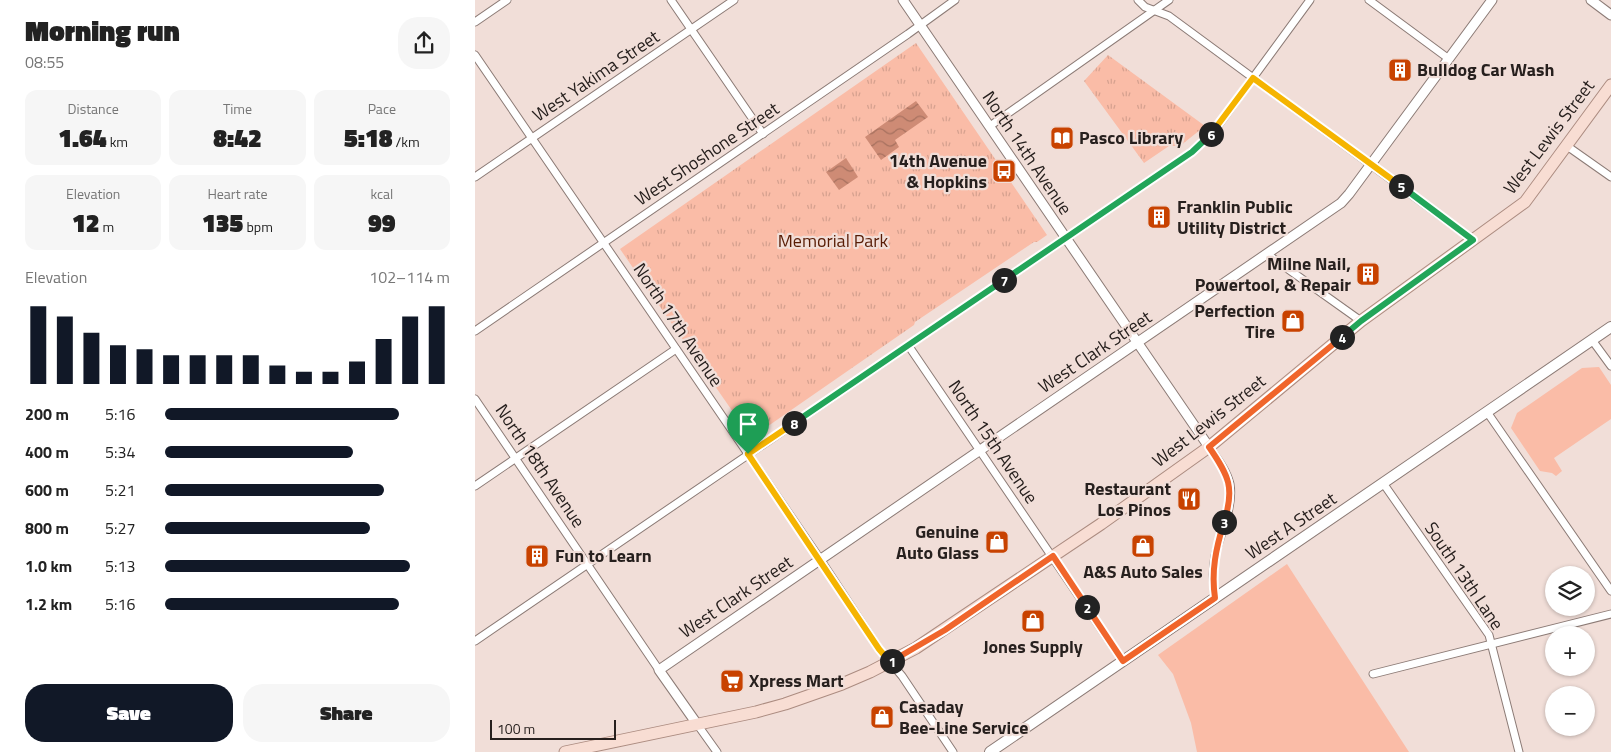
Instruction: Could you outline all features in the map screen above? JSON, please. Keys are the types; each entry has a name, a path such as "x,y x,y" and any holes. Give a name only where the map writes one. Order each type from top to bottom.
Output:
{"main road":[{"name":"West Lewis Street","path":"565,752 756,712 793,702 842,684 890,662 945,630 1209,447 1361,321 1525,202 1611,84"},
{"name":"West A Street","path":"990,752 1611,327"}],"street":[{"path":"475,22 507,0"},
{"path":"671,0 763,134"},
{"name":"West Yakima Street","path":"475,177 734,0"},
{"name":"North 14th Avenue","path":"903,0 1209,447"},
{"name":"West Shoshone Street","path":"475,331 955,0"},
{"path":"1138,0 1145,7 1169,16 1473,240"},
{"path":"990,126 1169,0"},
{"path":"475,641 1200,145 1214,131 1310,0"},
{"path":"1369,0 1449,59"},
{"name":"West Clark Street","path":"659,670 1341,203 1491,0"},
{"path":"1591,0 1611,15"},
{"name":"North 17th Avenue","path":"475,55 953,752"},
{"path":"1567,146 1611,177"},
{"path":"1267,254 1361,321"},
{"path":"1593,340 1611,366"},
{"name":"North 15th Avenue","path":"908,346 1123,661"},
{"path":"475,486 676,349"},
{"name":"North 18th Avenue","path":"475,399 697,724"},
{"path":"1487,412 1611,591"},
{"path":"1209,447 1230,485 1227,514 1213,569 1212,581 1215,598"},
{"name":"South 13th Lane","path":"1383,483 1489,635 1519,752"},
{"path":"1373,674 1611,614"},
{"path":"697,724 717,752"}],"green space":[{"name":"Memorial Park","path":"916,43 1047,235 915,322 914,325 751,438 620,249"},
{"path":"1108,55 1205,126 1180,146 1169,146 1144,163 1084,81"},
{"path":"1599,367 1611,385 1611,419 1554,458 1562,471 1556,476 1552,473 1540,471 1511,428 1517,413 1582,368"},
{"path":"1287,564 1409,752 1197,752 1191,723 1173,674 1158,655"}],"water":[{"path":"916,101 928,117 895,140 899,147 881,160 865,137"},
{"path":"846,158 858,177 839,190 826,172"}],"place":[{"name":"Bulldog Car Wash","path":"1400,70"},
{"name":"Pasco Library","path":"1062,138"},
{"name":"14th Avenue & Hopkins","path":"1004,171"},
{"name":"Franklin Public Utility District","path":"1159,217"},
{"name":"Milne Nail, Powertool, & Repair","path":"1368,274"},
{"name":"Perfection Tire","path":"1293,321"},
{"name":"Restaurant Los Pinos","path":"1189,499"},
{"name":"Genuine Auto Glass","path":"997,542"},
{"name":"A&S Auto Sales","path":"1143,546"},
{"name":"Fun to Learn","path":"537,556"},
{"name":"Jones Supply","path":"1033,621"},
{"name":"Xpress Mart","path":"732,681"},
{"name":"Casaday Bee-Line Service","path":"882,717"}],"route":[{"path":"1253,78 1473,240 1361,321 1209,447 1230,485 1227,514 1213,569 1212,581 1215,598 1123,661 1053,556 945,630 890,662 879,649 748,454 1192,152 1214,131 1253,78"}]}
